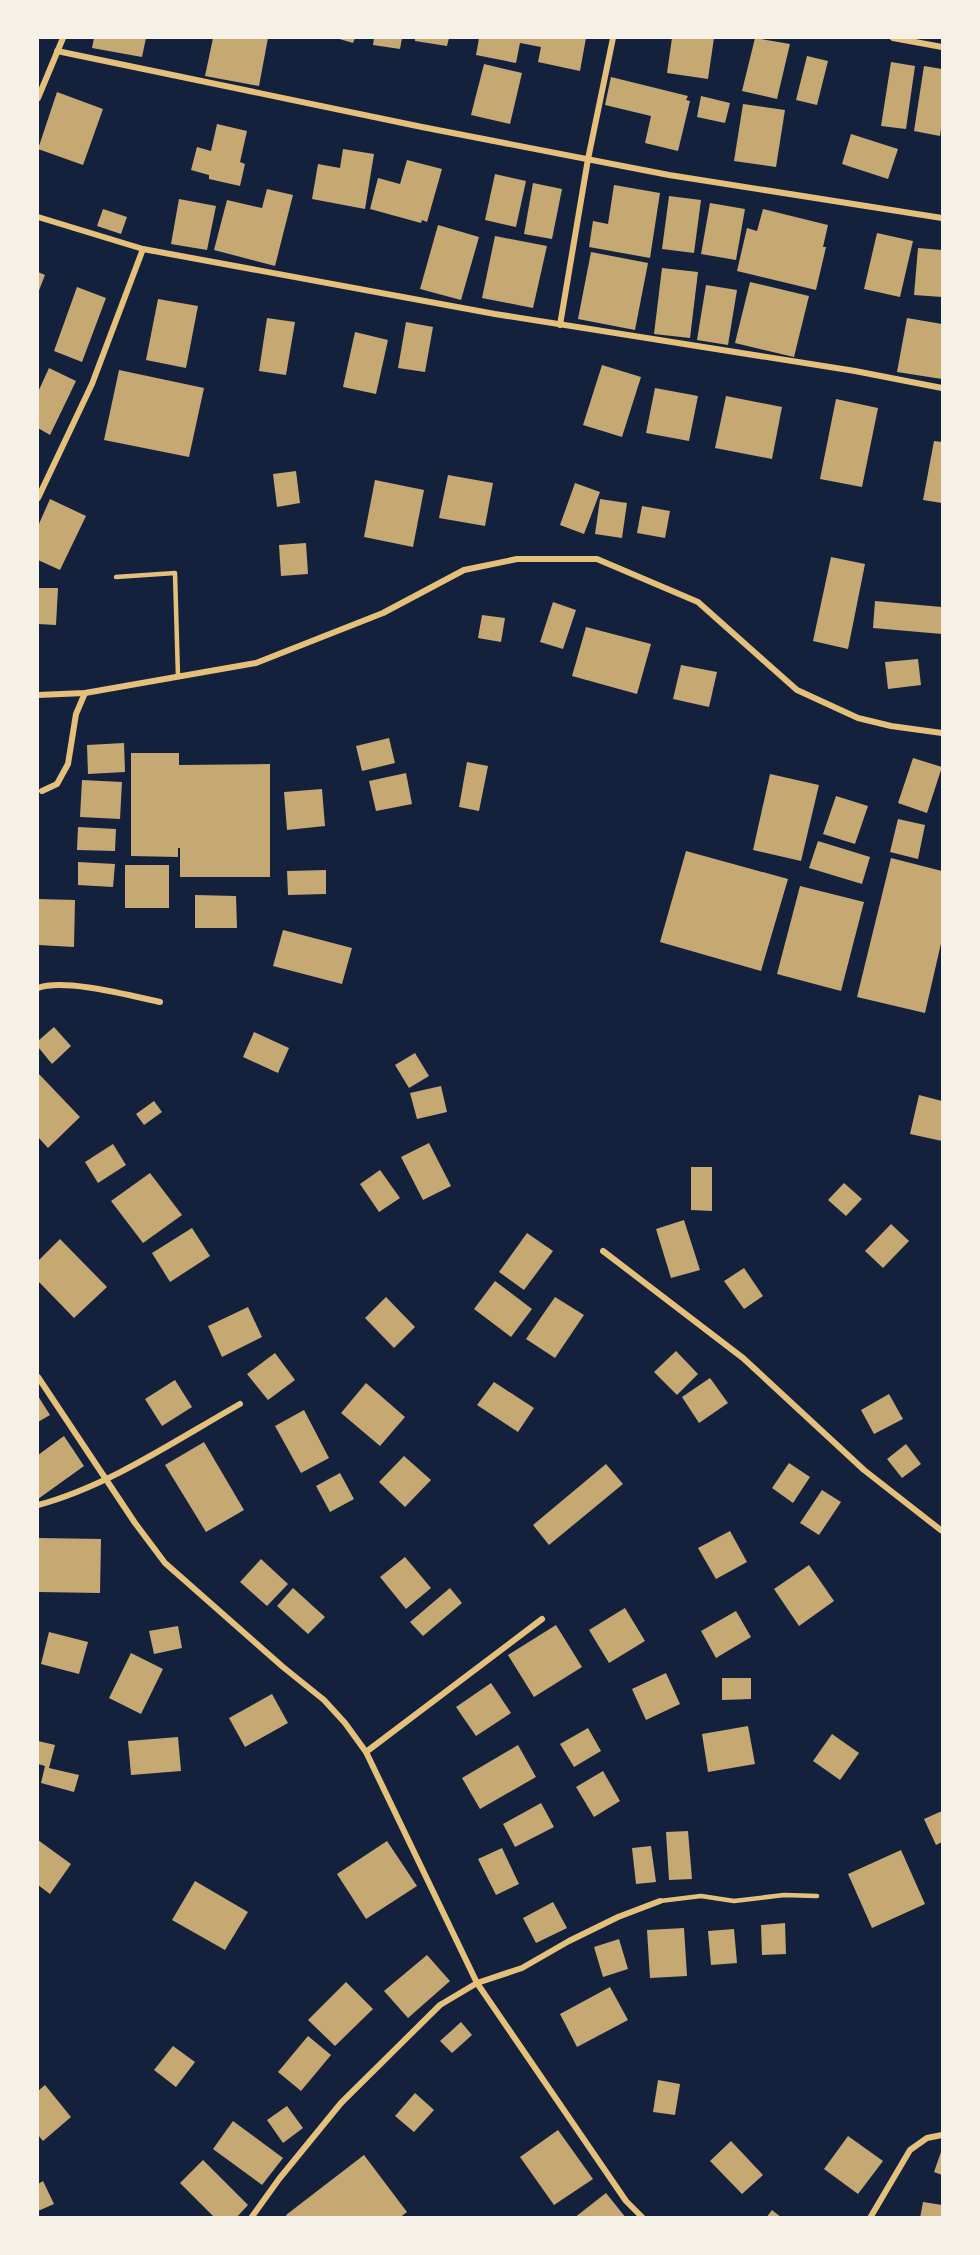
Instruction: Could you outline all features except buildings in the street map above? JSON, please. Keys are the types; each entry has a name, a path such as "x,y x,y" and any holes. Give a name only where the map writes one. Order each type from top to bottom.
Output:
{"street":[{"path":"38,98 63,38"},
{"path":"560,325 588,159 614,38"},
{"path":"893,38 942,47"},
{"path":"57,51 669,175 942,218"},
{"path":"38,218 143,249 560,325 942,388"},
{"path":"38,498 92,384 143,249"},
{"path":"38,696 85,693 256,663 383,613 464,570 517,559 597,559 698,602 797,690 858,718 891,726 942,733"},
{"path":"42,791 57,784 68,764 76,714 85,693"},
{"path":"38,988 77,987 160,1002"},
{"path":"603,1251 743,1358 864,1470 942,1531"},
{"path":"38,1377 165,1563 324,1700 345,1723 366,1752 477,1983 626,2201 643,2217"},
{"path":"38,1504 106,1479 240,1404"},
{"path":"366,1752 542,1619"},
{"path":"251,2217 341,2103 440,2005 477,1983 522,1968 608,1921 660,1901"},
{"path":"870,2217 910,2150 927,2138 942,2135"}],"lane":[{"path":"116,577 175,573 178,677"},
{"path":"660,1901 701,1896 734,1901 784,1894 817,1896"}]}
